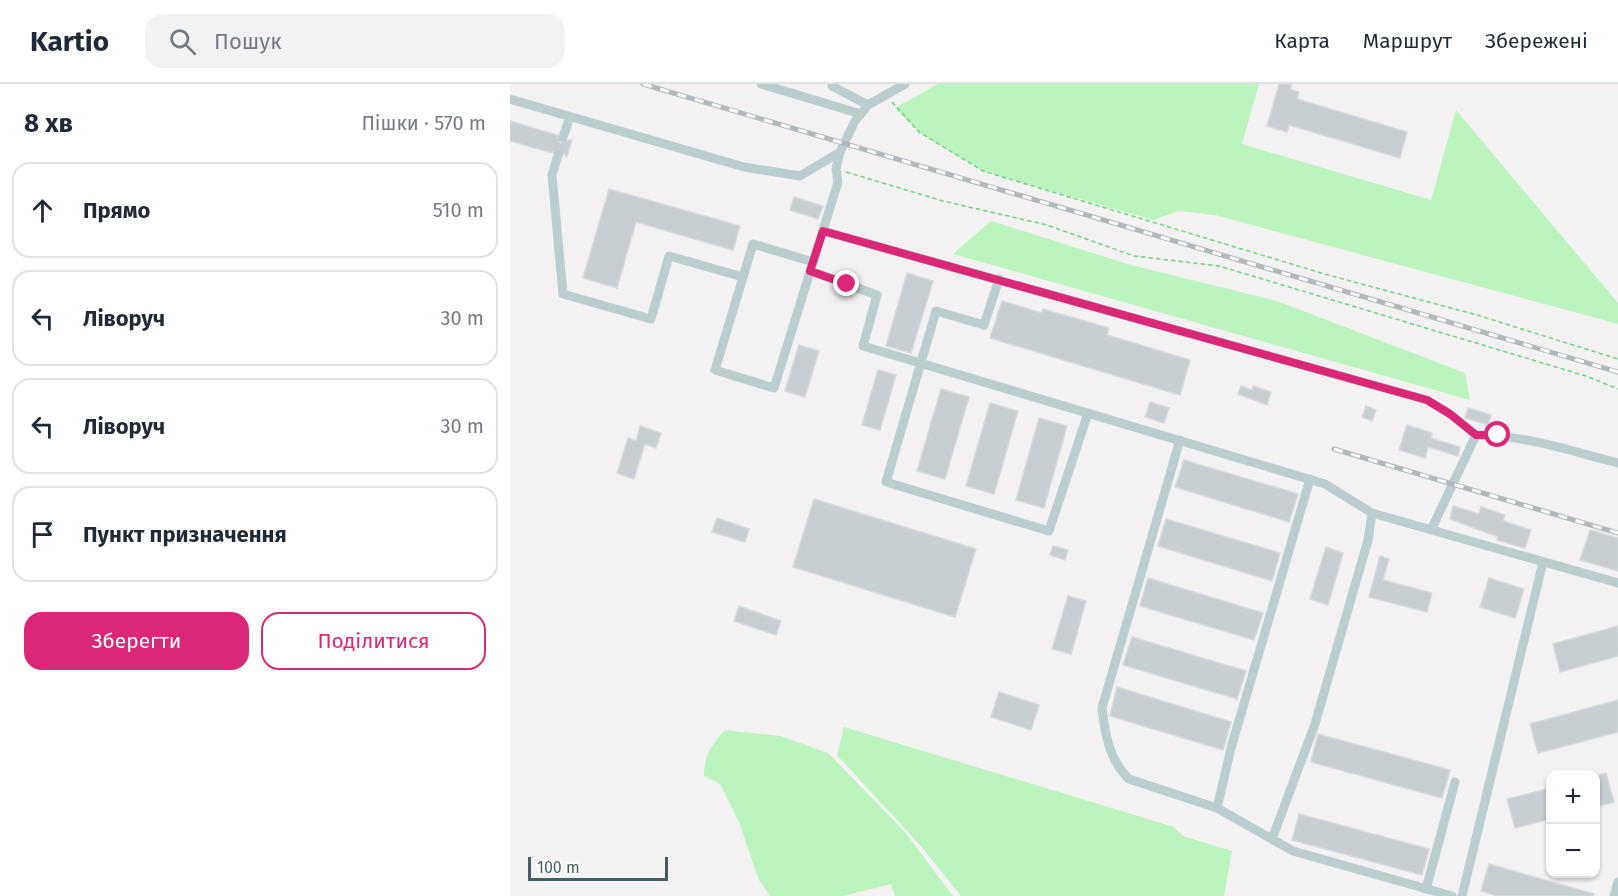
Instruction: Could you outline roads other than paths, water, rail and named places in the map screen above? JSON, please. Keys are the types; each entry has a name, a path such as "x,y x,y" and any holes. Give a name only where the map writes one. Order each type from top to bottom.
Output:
{"street":[{"path":"761,84 861,114"},
{"path":"905,84 868,105 840,152 836,169 841,182 823,231 812,267 774,388 715,370 753,244 812,267 877,295 863,346 1310,479 1325,484 1372,513 1618,583"},
{"path":"832,86 868,105"},
{"path":"510,99 744,166 800,176 840,152"},
{"path":"563,137 570,117"},
{"path":"558,154 552,175 563,294 651,318 669,256 743,277"},
{"path":"823,231 1427,400 1450,414 1476,435 1498,435 1539,442 1618,463"},
{"path":"999,279 984,325 936,311 886,482 1049,531 1088,413"},
{"path":"1431,530 1476,435"},
{"path":"1180,440 1102,708 1105,732 1113,757 1129,779 1217,808 1293,850 1452,896"},
{"path":"1217,808 1231,748 1310,479"},
{"path":"1272,839 1314,724 1368,540 1372,513"},
{"path":"1462,896 1543,562"},
{"path":"1426,889 1455,782"},
{"path":"1614,896 1618,882"}],"tunnel":[{"path":"558,155 563,137"}],"railway":[{"path":"643,84 1618,372"},
{"path":"1334,449 1618,533"}]}
